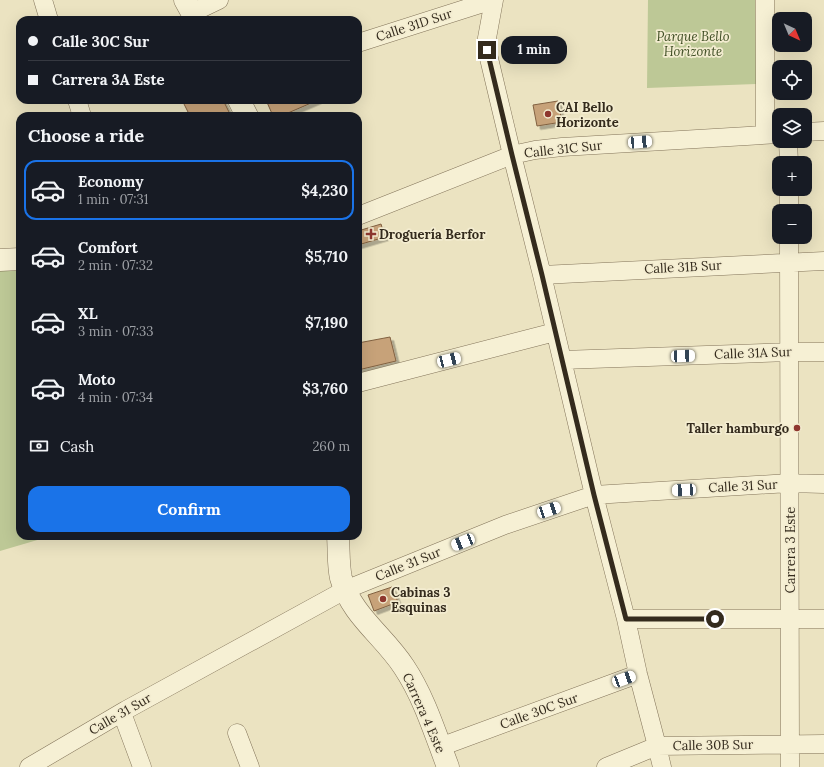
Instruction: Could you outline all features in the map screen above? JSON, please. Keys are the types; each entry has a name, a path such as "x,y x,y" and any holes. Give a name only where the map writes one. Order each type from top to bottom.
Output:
{"street":[{"path":"43,0 49,16"},
{"path":"191,11 219,0"},
{"path":"494,0 487,38 487,50 594,495 626,619 638,674 658,746 662,767"},
{"name":"Calle 31D Sur","path":"362,42 494,0"},
{"path":"765,0 772,134"},
{"path":"812,132 824,131"},
{"name":"Calle 31C Sur","path":"362,214 512,155 535,150 772,134"},
{"name":"Carrera 3 Este","path":"789,244 790,767"},
{"path":"0,260 16,259"},
{"name":"Calle 31B Sur","path":"542,275 824,261"},
{"path":"362,382 555,332"},
{"name":"Calle 31A Sur","path":"562,360 824,352"},
{"name":"Calle 31 Sur","path":"29,767 122,713 345,590 505,525 594,495 789,483 824,484"},
{"name":"Carrera 4 Este","path":"338,540 341,577 350,602 393,651 404,667 422,700 444,757"},
{"path":"626,619 824,619"},
{"name":"Calle 30C Sur","path":"444,757 638,674"},
{"path":"122,713 142,767"},
{"path":"237,732 250,767"},
{"name":"Calle 30B Sur","path":"606,767 658,746 824,744"}],"green space":[{"name":"Parque Bello Horizonte","path":"648,0 755,0 756,84 647,88"},
{"path":"16,269 16,540 37,540 0,551 0,270"}],"building":[{"name":"CAI Bello Horizonte","path":"558,101 562,122 537,126 533,105"},
{"path":"184,104 225,104 229,112 188,112"},
{"path":"268,104 309,104 290,112 271,112"},
{"name":"Droguería Berfor","path":"381,224 385,237 362,244 362,230"},
{"path":"390,337 396,361 362,369 362,342"},
{"name":"Cabinas 3 Esquinas","path":"392,587 398,602 374,611 368,595"}],"place":[{"name":"CAI Bello Horizonte","path":"548,114"},
{"name":"Droguería Berfor","path":"371,234"},
{"name":"Taller hamburgo","path":"797,428"},
{"name":"Cabinas 3 Esquinas","path":"383,599"}],"route":[{"path":"487,50 594,495 626,619 715,619"}]}
